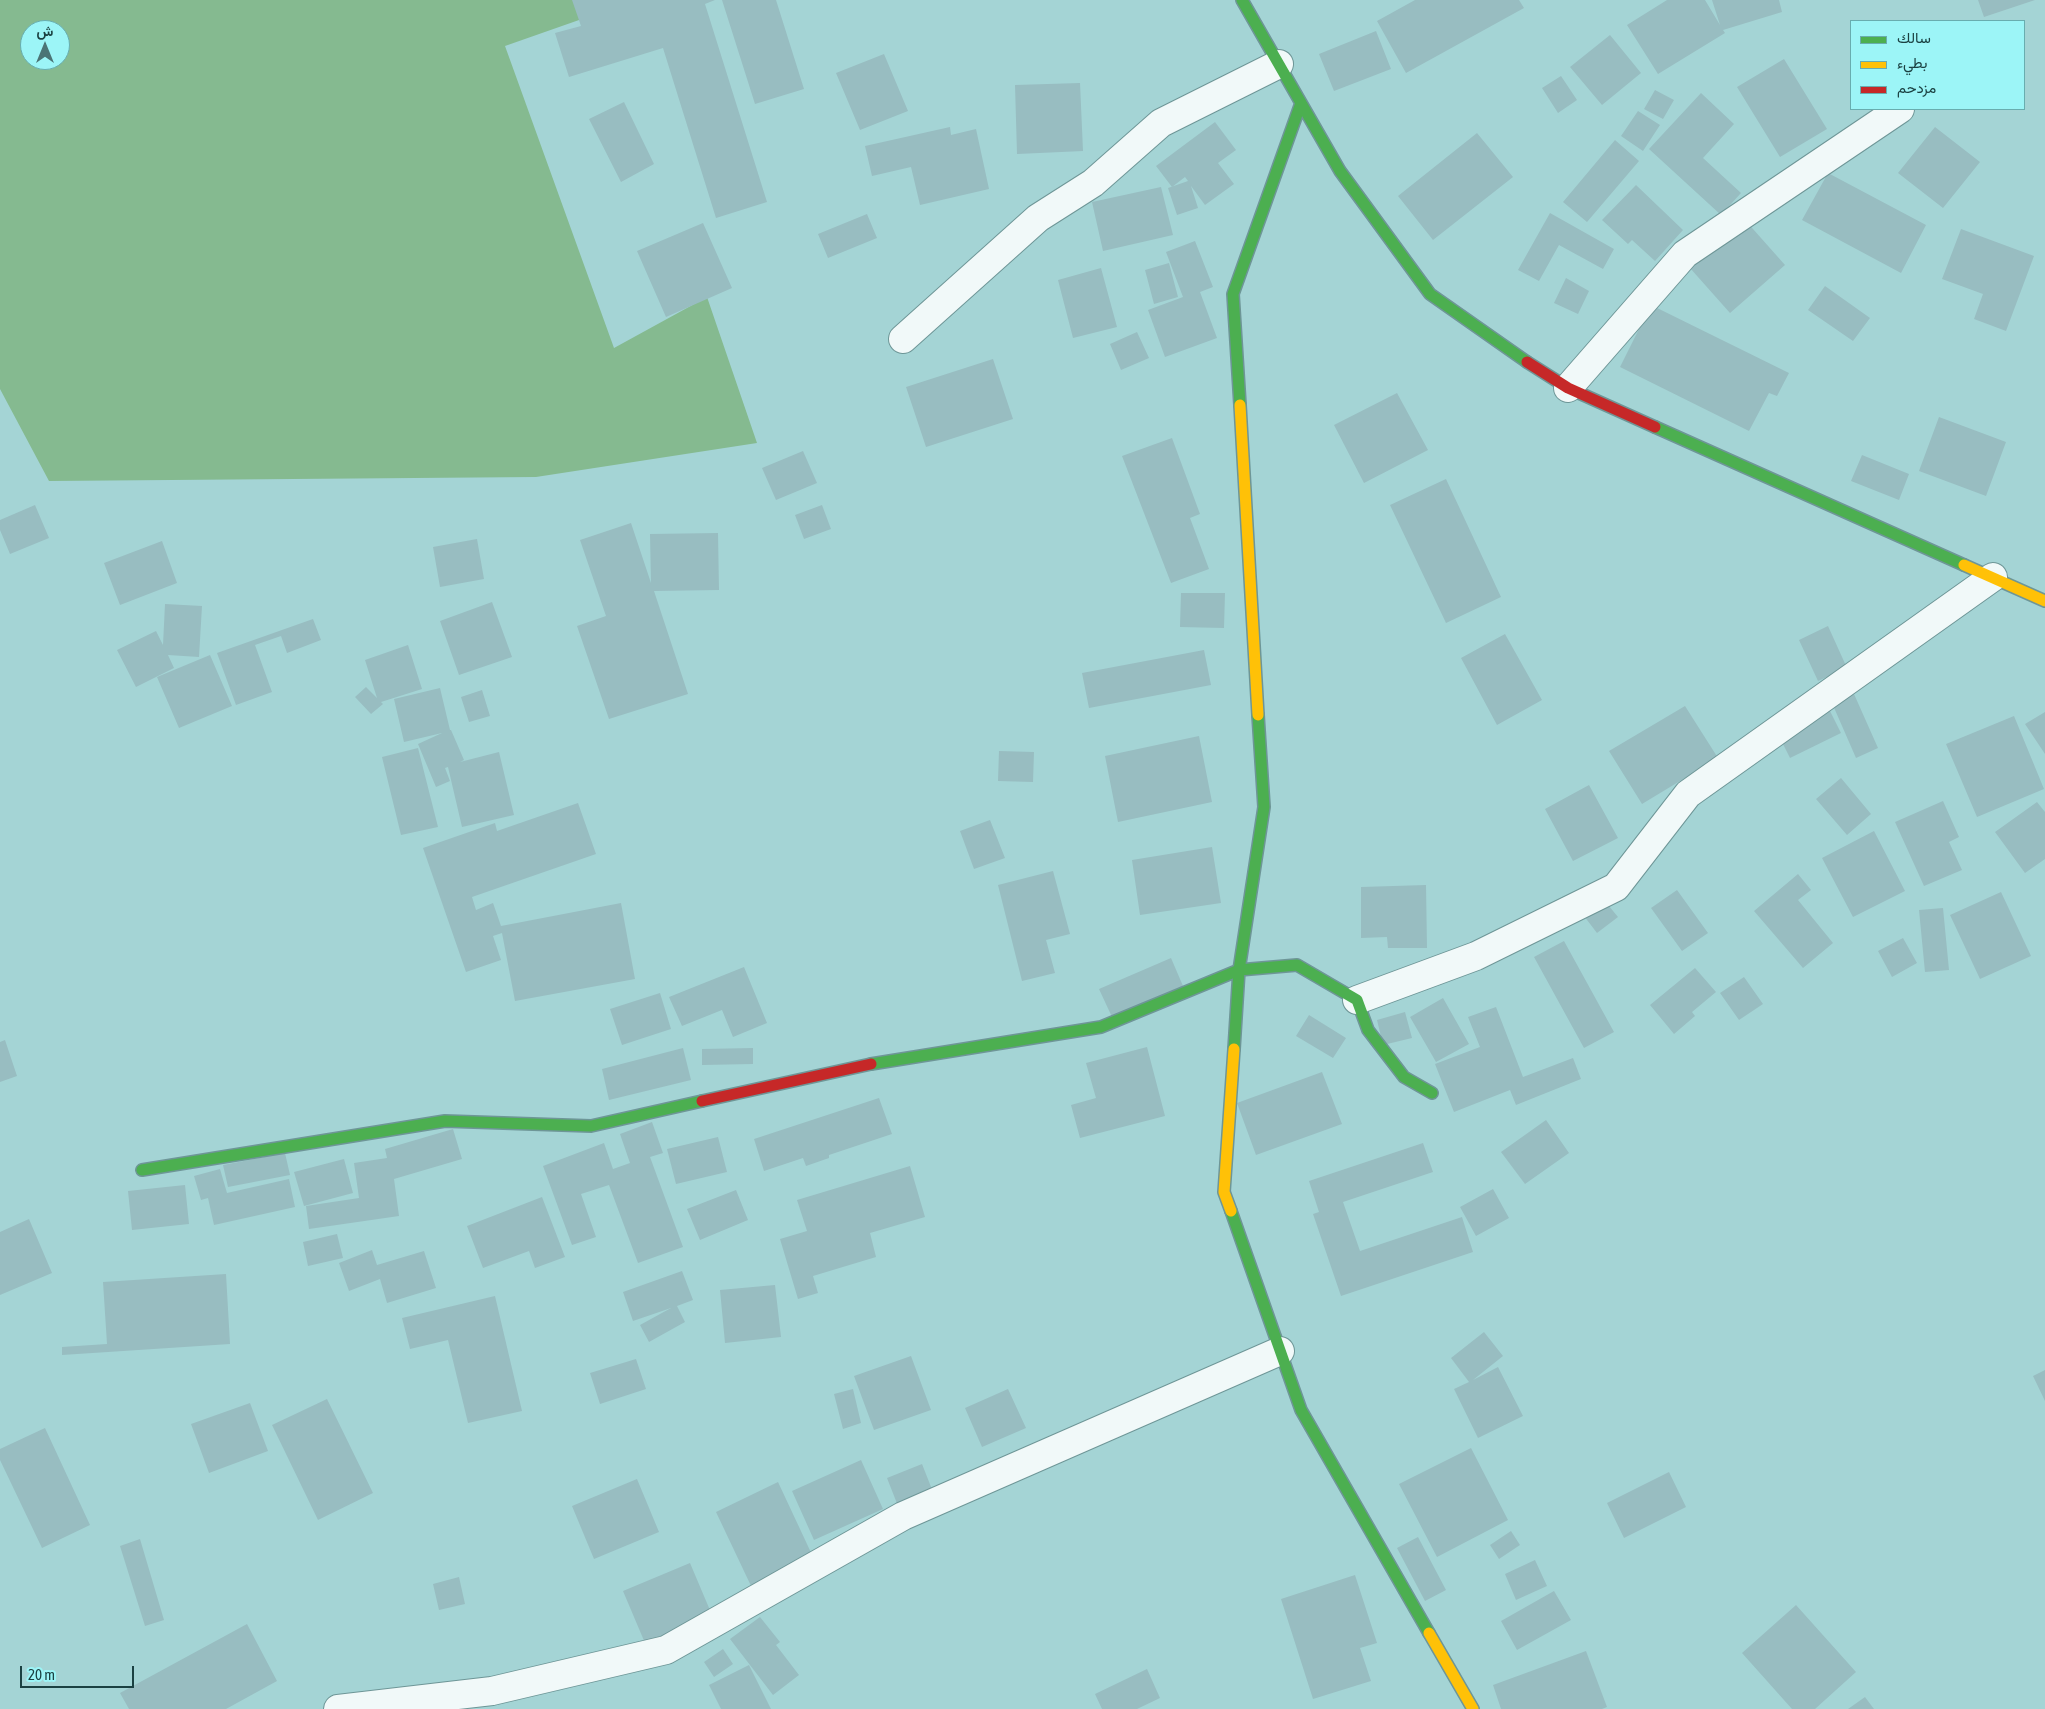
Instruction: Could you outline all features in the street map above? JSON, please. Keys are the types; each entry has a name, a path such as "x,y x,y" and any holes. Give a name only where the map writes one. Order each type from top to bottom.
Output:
{"street":[{"path":"1242,0 1340,171 1430,294 1517,356 1568,388 2045,601"},
{"path":"903,339 1038,218 1093,183 1162,123 1279,64"},
{"path":"1301,103 1233,294 1264,807 1239,970 1224,1192 1301,1410 1473,1709"},
{"path":"1568,388 1685,254 1899,110"},
{"path":"1357,1000 1476,956 1616,887 1688,794 1993,577"},
{"path":"142,1170 445,1121 591,1126 889,1060 1101,1027 1239,970 1296,965 1357,1000 1368,1030 1404,1077 1432,1093"},
{"path":"338,1709 492,1692 666,1650 903,1516 1280,1351"}],"green space":[{"path":"0,0 636,0 505,46 614,348 707,297 757,443 536,477 49,481 0,389"}],"building":[{"path":"572,0 715,0 705,4 767,202 716,218 663,48 569,77 555,33 581,26"},
{"path":"722,0 776,0 804,89 755,104"},
{"path":"1415,0 1519,0 1524,8 1406,73 1377,21"},
{"path":"1667,0 1705,0 1720,25 1712,0 1779,0 1782,12 1723,30 1725,33 1658,74 1627,25"},
{"path":"1978,0 2035,0 1984,17"},
{"path":"1376,31 1391,69 1334,91 1319,54"},
{"path":"1610,35 1641,73 1602,105 1570,67"},
{"path":"884,54 908,111 860,130 836,73"},
{"path":"1784,59 1827,129 1780,157 1737,87"},
{"path":"1561,76 1577,100 1558,113 1542,88"},
{"path":"1080,83 1083,151 1017,154 1015,85"},
{"path":"1655,90 1674,100 1663,119 1644,109"},
{"path":"1701,93 1734,124 1703,158 1741,193 1721,215 1649,149"},
{"path":"624,102 654,164 621,182 589,119"},
{"path":"1638,111 1660,125 1643,151 1621,136"},
{"path":"1215,122 1236,150 1218,163 1234,184 1205,205 1191,186 1198,208 1177,215 1168,188 1172,187 1156,166","holes":["1185,177 1188,181 1173,186"]},
{"path":"950,127 951,135 976,129 989,189 920,205 911,167 872,176 865,146"},
{"path":"1935,127 1980,162 1943,208 1898,173"},
{"path":"1477,133 1513,177 1433,240 1398,196"},
{"path":"1615,140 1639,161 1587,222 1563,202"},
{"path":"1828,173 1926,225 1901,273 1802,220"},
{"path":"1636,185 1683,230 1655,261 1632,240 1628,244 1602,220"},
{"path":"1161,187 1173,235 1103,251 1092,202"},
{"path":"1550,213 1614,249 1603,269 1559,245 1539,281 1518,270"},
{"path":"867,214 877,238 828,258 818,234"},
{"path":"1745,220 1785,265 1730,313 1690,268"},
{"path":"703,223 732,288 666,317 637,251"},
{"path":"1961,229 2034,256 2006,331 1974,319 1983,294 1942,279"},
{"path":"1195,241 1213,287 1200,292 1217,338 1165,357 1148,310 1183,297 1166,252"},
{"path":"1169,263 1178,297 1154,304 1145,270"},
{"path":"1101,268 1117,327 1073,338 1058,280"},
{"path":"1566,278 1589,291 1578,314 1554,303"},
{"path":"1825,286 1870,318 1853,341 1808,310"},
{"path":"1651,305 1789,373 1777,396 1769,393 1749,431 1620,367"},
{"path":"1137,332 1149,358 1121,370 1110,344"},
{"path":"993,359 1013,419 926,447 906,387"},
{"path":"1397,393 1428,450 1364,483 1334,425"},
{"path":"1939,417 2006,442 1986,496 1919,471"},
{"path":"1172,438 1200,514 1190,518 1209,569 1171,583 1122,456"},
{"path":"803,451 817,483 776,500 762,468"},
{"path":"1862,455 1909,474 1899,500 1851,481"},
{"path":"1446,479 1501,597 1446,623 1390,505"},
{"path":"35,505 49,538 10,554 0,530 0,520"},
{"path":"822,505 831,529 804,539 795,515"},
{"path":"631,523 651,583 650,534 718,533 719,590 654,591 688,694 609,719 577,626 606,616 580,540"},
{"path":"477,539 484,579 440,587 433,547"},
{"path":"162,541 177,583 120,605 104,563"},
{"path":"1181,593 1225,593 1224,628 1180,627"},
{"path":"492,602 512,657 459,675 440,621"},
{"path":"165,604 202,606 199,657 168,655 174,668 136,687 117,650 156,631 163,645"},
{"path":"313,619 321,640 287,653 281,636 255,645 272,692 236,705 217,653"},
{"path":"1828,626 1847,668 1818,681 1799,640"},
{"path":"1505,634 1542,700 1497,725 1461,658"},
{"path":"408,645 422,689 381,702 383,704 371,714 355,697 366,687 377,698 365,660"},
{"path":"1204,650 1211,685 1089,708 1082,673"},
{"path":"210,655 232,706 179,728 157,677"},
{"path":"440,688 450,730 464,760 460,762 499,752 514,815 462,827 448,767 445,768 450,781 436,787 418,744 442,733 404,742 394,699"},
{"path":"482,690 490,716 469,722 461,697"},
{"path":"1854,694 1878,748 1856,758 1832,703"},
{"path":"1685,706 1718,758 1642,804 1609,751"},
{"path":"1828,707 1841,733 1790,758 1777,732"},
{"path":"2045,712 2045,754 2025,724"},
{"path":"2014,716 2044,789 1977,817 1946,744"},
{"path":"1199,736 1212,802 1118,822 1105,756"},
{"path":"418,748 438,827 401,835 382,757"},
{"path":"999,751 1034,752 1033,782 998,781"},
{"path":"1841,778 1871,814 1847,835 1816,799"},
{"path":"1589,785 1618,838 1573,861 1545,809"},
{"path":"1943,801 1959,837 1949,842 1962,870 1924,886 1895,822"},
{"path":"2037,802 2045,812 2045,859 2025,873 1995,832"},
{"path":"578,803 596,854 472,897 476,910 493,903 501,926 621,903 635,979 515,1001 502,933 493,936 501,960 466,972 423,848 495,823 497,831"},
{"path":"990,820 1005,858 974,869 960,831"},
{"path":"1874,831 1905,891 1853,917 1822,858"},
{"path":"1212,847 1221,903 1140,915 1132,860"},
{"path":"1053,871 1070,934 1046,940 1055,973 1022,981 998,885"},
{"path":"1798,874 1811,890 1798,900 1833,943 1803,968 1754,911"},
{"path":"1426,885 1427,948 1388,948 1387,937 1361,938 1361,887"},
{"path":"1677,890 1708,933 1682,951 1651,908"},
{"path":"2001,892 2031,956 1980,979 1950,915"},
{"path":"1604,900 1618,917 1597,933 1584,916"},
{"path":"1943,908 1949,970 1925,972 1919,910"},
{"path":"1903,938 1917,963 1892,977 1878,951"},
{"path":"1564,941 1614,1032 1584,1048 1534,957"},
{"path":"1171,958 1183,986 1112,1017 1099,989"},
{"path":"744,967 767,1023 733,1037 722,1010 682,1026 669,997"},
{"path":"1695,968 1716,992 1692,1012 1695,1016 1674,1034 1650,1005"},
{"path":"1744,977 1763,1004 1739,1020 1720,993"},
{"path":"660,993 671,1029 622,1045 610,1009"},
{"path":"1443,998 1469,1044 1436,1062 1410,1017"},
{"path":"1496,1007 1523,1077 1573,1058 1581,1079 1516,1105 1510,1090 1454,1112 1435,1064 1480,1047 1468,1017"},
{"path":"1405,1012 1412,1038 1383,1045 1377,1020"},
{"path":"1309,1015 1346,1038 1333,1058 1296,1036"},
{"path":"5,1040 17,1076 0,1082 0,1042"},
{"path":"1147,1047 1165,1116 1080,1138 1071,1105 1096,1098 1086,1063"},
{"path":"683,1048 691,1080 609,1100 602,1069"},
{"path":"753,1048 753,1064 702,1065 702,1049"},
{"path":"1322,1072 1342,1124 1256,1155 1237,1103"},
{"path":"879,1098 892,1134 829,1155 829,1158 806,1166 803,1158 764,1171 754,1139"},
{"path":"1546,1120 1569,1153 1525,1184 1501,1152"},
{"path":"652,1122 663,1153 650,1157 683,1247 638,1263 609,1185 581,1194 596,1237 572,1245 543,1166 604,1143 613,1169 630,1163 620,1134"},
{"path":"453,1129 462,1159 394,1179 399,1216 309,1229 306,1206 359,1198 354,1163 387,1158 385,1149"},
{"path":"718,1137 727,1172 676,1184 667,1149"},
{"path":"1423,1143 1433,1172 1343,1202 1360,1251 1462,1217 1473,1252 1341,1296 1313,1214 1319,1212 1309,1181"},
{"path":"285,1153 290,1175 228,1187 223,1165"},
{"path":"344,1159 353,1193 304,1206 294,1172"},
{"path":"910,1166 925,1217 870,1233 876,1257 813,1276 818,1293 798,1299 780,1239 807,1231 797,1200"},
{"path":"220,1169 227,1193 289,1179 295,1207 214,1225 208,1198 201,1200 194,1176"},
{"path":"185,1185 189,1224 132,1230 128,1191"},
{"path":"1493,1189 1509,1218 1476,1236 1460,1207"},
{"path":"736,1190 748,1220 700,1240 687,1209"},
{"path":"542,1197 565,1257 535,1268 529,1251 483,1268 467,1226"},
{"path":"29,1219 52,1273 0,1295 0,1232"},
{"path":"337,1234 343,1258 308,1266 303,1242"},
{"path":"372,1250 377,1265 424,1251 436,1288 387,1303 380,1279 349,1291 339,1263"},
{"path":"682,1271 693,1300 677,1306 685,1322 649,1342 640,1325 671,1308 633,1321 623,1292"},
{"path":"226,1274 230,1344 62,1355 62,1347 107,1344 103,1282"},
{"path":"775,1285 781,1337 725,1343 720,1290"},
{"path":"495,1296 522,1411 468,1423 448,1340 410,1349 402,1318"},
{"path":"1484,1332 1503,1356 1473,1380 1498,1367 1523,1416 1478,1438 1454,1389 1469,1382 1451,1358"},
{"path":"911,1356 931,1410 874,1430 854,1376"},
{"path":"636,1359 646,1389 600,1404 590,1373"},
{"path":"2045,1370 2045,1401 2033,1376"},
{"path":"853,1389 861,1423 843,1429 834,1394"},
{"path":"1008,1389 1026,1428 982,1447 965,1408"},
{"path":"327,1399 373,1493 318,1520 272,1425"},
{"path":"250,1403 268,1451 209,1473 191,1424"},
{"path":"45,1428 90,1525 42,1548 0,1460 0,1449"},
{"path":"1471,1448 1508,1520 1437,1557 1399,1484"},
{"path":"861,1460 883,1509 814,1540 792,1491"},
{"path":"922,1464 933,1492 898,1506 887,1478"},
{"path":"1669,1472 1686,1507 1624,1538 1607,1503"},
{"path":"637,1479 659,1532 594,1559 572,1506"},
{"path":"778,1482 814,1559 752,1588 716,1512"},
{"path":"1511,1531 1520,1545 1499,1559 1490,1545"},
{"path":"1418,1537 1446,1590 1425,1601 1397,1548"},
{"path":"140,1539 164,1620 145,1626 120,1546"},
{"path":"1535,1560 1547,1586 1516,1600 1505,1574"},
{"path":"690,1563 712,1615 645,1643 623,1591"},
{"path":"1355,1575 1377,1643 1360,1648 1371,1681 1313,1699 1281,1599"},
{"path":"459,1577 465,1604 439,1610 433,1584"},
{"path":"1554,1591 1571,1620 1517,1650 1501,1621"},
{"path":"1796,1605 1856,1672 1815,1709 1792,1709 1742,1653"},
{"path":"760,1617 780,1642 776,1645 799,1675 773,1695 730,1639"},
{"path":"247,1624 277,1681 226,1709 129,1709 120,1693"},
{"path":"723,1649 733,1664 714,1677 704,1662"},
{"path":"1586,1651 1607,1707 1602,1709 1501,1709 1493,1685"},
{"path":"749,1665 771,1709 721,1709 709,1685"},
{"path":"1147,1669 1160,1698 1137,1709 1102,1709 1095,1694"},
{"path":"1865,1697 1874,1709 1848,1709"}],"traffic: fast":[{"path":"1242,0 1340,171 1430,294 1527,362"},
{"path":"1240,405 1233,294 1301,103"},
{"path":"1655,427 1964,565"},
{"path":"1234,1049 1239,970 1264,807 1258,715"},
{"path":"871,1064 1101,1027 1239,970 1297,965 1357,1000 1368,1030 1404,1077 1432,1093"},
{"path":"142,1170 445,1121 591,1126 702,1101"},
{"path":"1231,1211 1301,1410 1429,1633"}],"traffic: slow":[{"path":"1240,405 1258,715"},
{"path":"1964,565 2045,601"},
{"path":"1231,1211 1224,1192 1234,1049"},
{"path":"1429,1633 1473,1709"}],"traffic: jam":[{"path":"1527,362 1568,388 1655,427"},
{"path":"702,1101 871,1064"}]}
